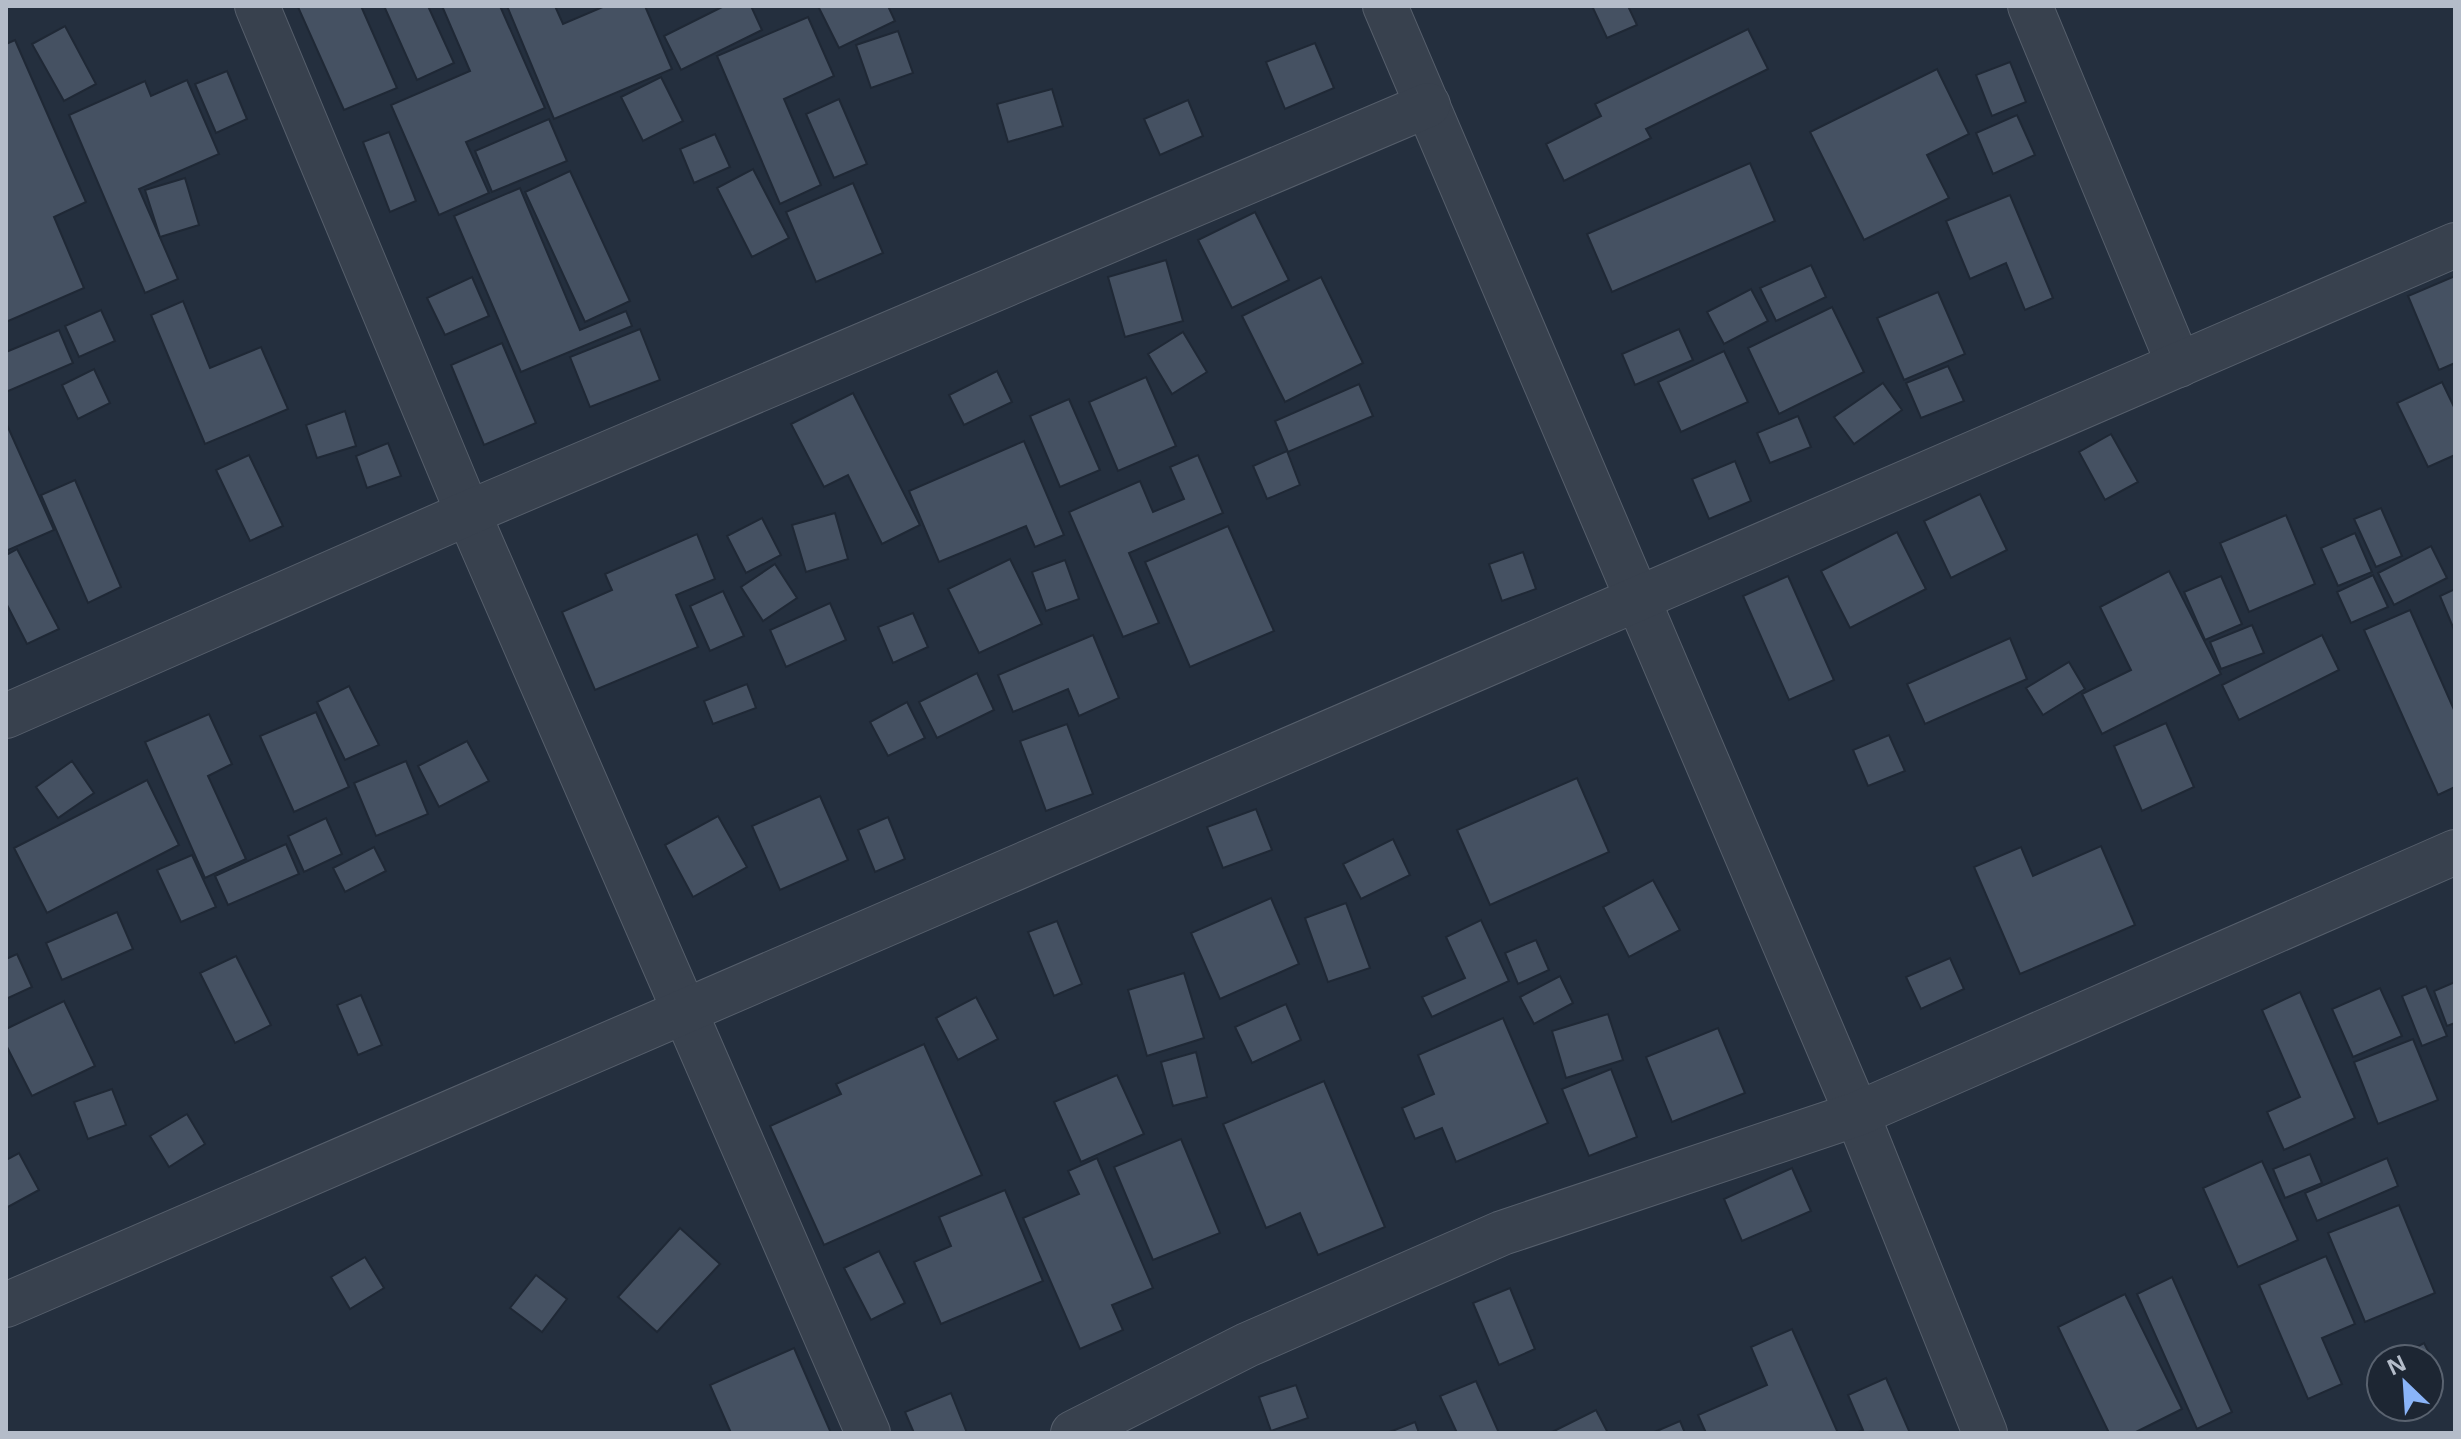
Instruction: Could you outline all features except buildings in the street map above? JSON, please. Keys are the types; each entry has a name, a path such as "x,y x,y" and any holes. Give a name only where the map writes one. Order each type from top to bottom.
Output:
{"street":[{"path":"257,6 468,513 868,1433"},
{"path":"1385,6 1639,595 1857,1114 1985,1433"},
{"path":"2030,6 2179,365"},
{"path":"6,716 468,513 1428,105"},
{"path":"6,1305 1639,595 2455,245"},
{"path":"1073,1433 1247,1345 1502,1233 1857,1114 2455,852"}]}
